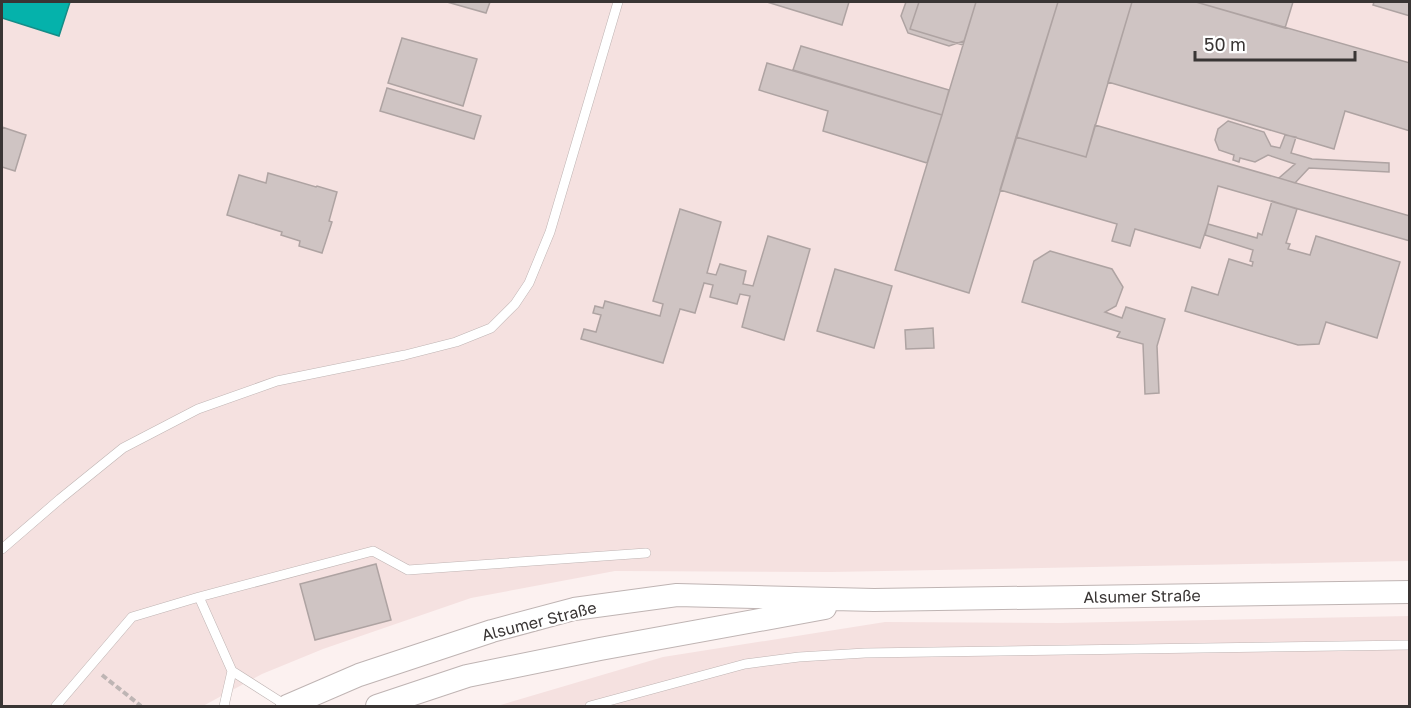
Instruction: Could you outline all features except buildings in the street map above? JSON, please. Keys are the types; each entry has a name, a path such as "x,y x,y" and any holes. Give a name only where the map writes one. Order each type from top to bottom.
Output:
{"street":[{"name":"Alsumer Straße","path":"287,706 358,675 492,631 574,609 677,595 874,600 1410,592"},
{"name":"Alsumer Straße","path":"377,706 467,676 600,649 874,600"}],"lane":[{"path":"2,549 123,448 198,409 277,381 405,355 456,342 491,328 515,304 529,283 550,232 618,2"},
{"path":"56,706 132,617 373,551 408,570 646,553"},
{"path":"199,597 232,670 287,706"},
{"path":"590,706 745,664 799,657 865,653 1410,645"},
{"path":"224,706 232,670"}],"path":[{"path":"91,665 141,706"}],"shaded area":[{"path":"70,2 1409,2 1409,561 831,572 615,571 471,598 323,649 262,674 203,706 2,706 2,18 59,36"},
{"path":"1409,616 1409,706 497,706 663,657 885,622 1060,623"}],"water":[{"path":"2,2 70,2 59,36 2,18"}]}
